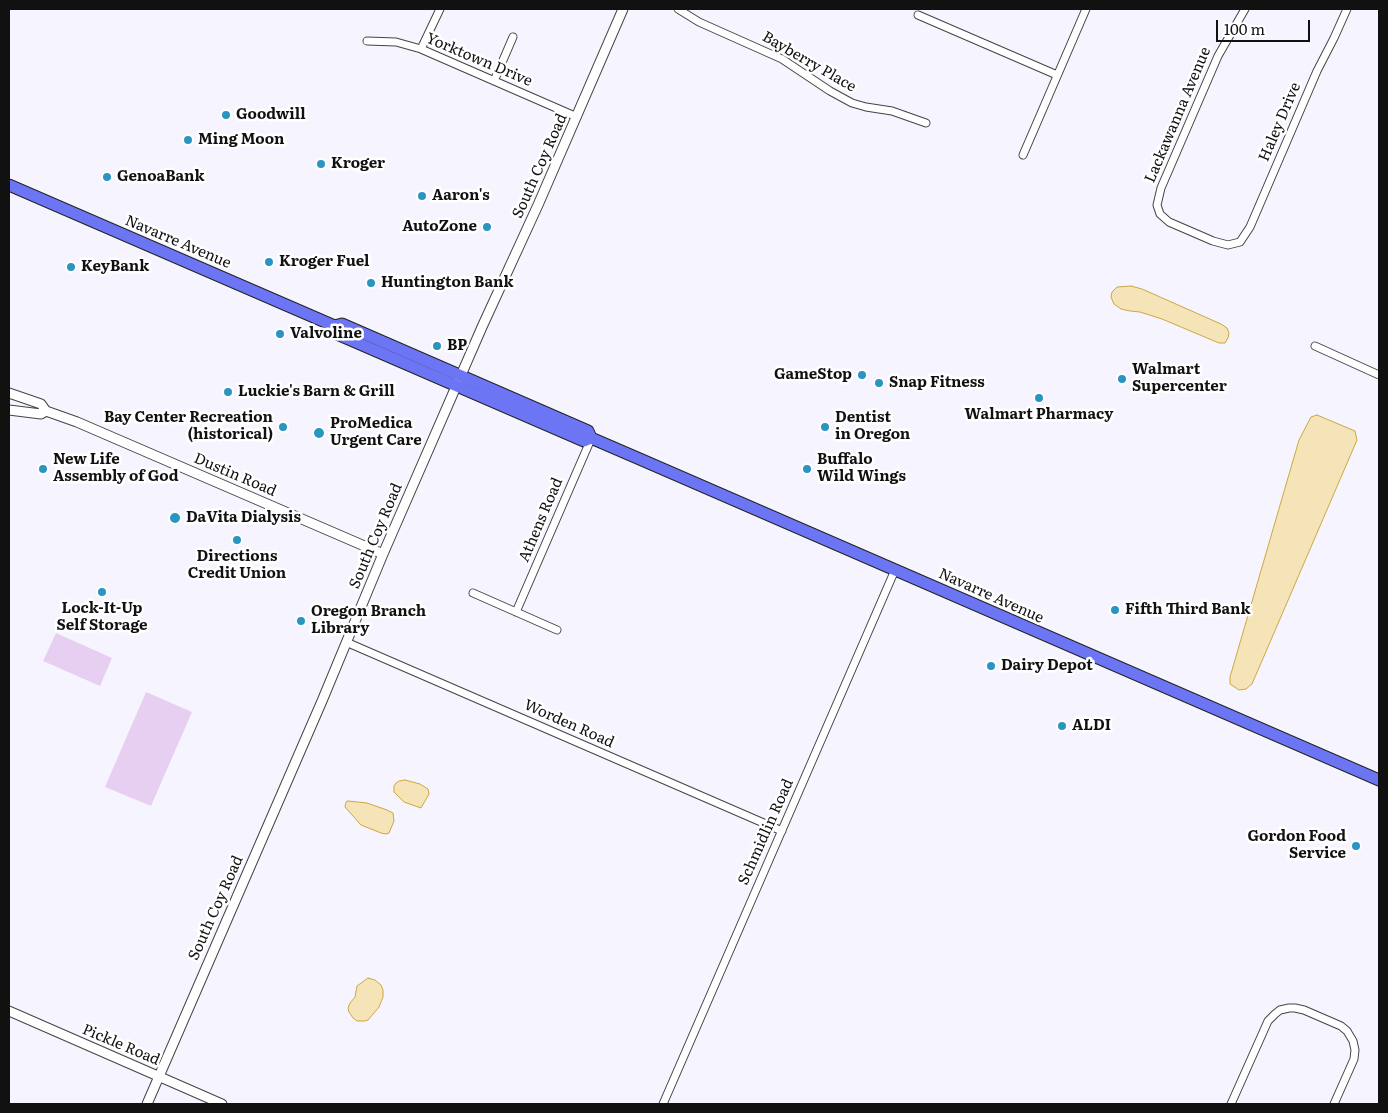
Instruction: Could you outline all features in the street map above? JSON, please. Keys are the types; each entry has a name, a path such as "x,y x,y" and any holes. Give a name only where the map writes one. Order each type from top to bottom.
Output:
{"highway":[{"name":"Navarre Avenue","path":"9,186 335,326 342,324 550,426 584,441 591,438"},
{"name":"Navarre Avenue","path":"459,381 579,427 588,431 591,438 1379,780"},
{"path":"550,426 574,431 578,430 579,427"}],"street":[{"path":"421,49 440,9"},
{"name":"South Coy Road","path":"147,1104 322,701 383,554 623,9"},
{"name":"Bayberry Place","path":"670,9 681,11 699,22 782,59 852,104 892,111 926,123"},
{"path":"1023,155 1086,9"},
{"name":"Lackawanna Avenue","path":"1236,244 1219,244 1174,224 1163,217 1157,208 1157,200 1218,56 1245,9"},
{"name":"Haley Drive","path":"1236,244 1250,227 1317,71 1347,9"},
{"path":"918,15 1057,75"},
{"path":"494,81 513,37"},
{"name":"Yorktown Drive","path":"367,41 396,42 421,49 577,117"},
{"path":"1314,346 1379,375"},
{"name":"Dustin Road","path":"9,393 41,404 46,411 83,424 383,554"},
{"name":"Dustin Road","path":"9,410 41,414 46,411"},
{"name":"Athens Road","path":"516,612 591,438"},
{"name":"Schmidlin Road","path":"663,1104 895,570"},
{"path":"473,593 557,630"},
{"name":"Worden Road","path":"346,642 782,831"},
{"path":"1231,1104 1266,1024 1272,1016 1283,1009 1295,1008 1338,1024 1345,1029 1352,1039 1355,1054 1353,1062 1334,1104"},
{"name":"Pickle Road","path":"9,1011 222,1104"}],"shaded area":[{"path":"1131,286 1142,289 1221,324 1227,328 1228,338 1225,343 1219,343 1162,319 1140,312 1121,309 1114,304 1111,297 1112,292 1117,287"},
{"path":"1317,415 1355,431 1357,440 1252,684 1246,689 1239,690 1230,684 1230,677 1299,440 1311,417"},
{"path":"56,633 112,658 100,686 43,661"},
{"path":"146,692 192,712 151,806 105,787"},
{"path":"405,780 420,784 428,789 429,794 421,808 404,802 394,792 396,783"},
{"path":"348,801 367,803 393,813 394,821 389,833 381,833 361,825 345,807"},
{"path":"368,978 375,980 381,985 383,997 379,1007 368,1020 357,1021 353,1018 348,1008 355,997 357,986"}],"place":[{"name":"Goodwill","path":"226,115"},
{"name":"Ming Moon","path":"188,140"},
{"name":"Kroger","path":"321,164"},
{"name":"GenoaBank","path":"107,177"},
{"name":"Aaron's","path":"422,196"},
{"name":"AutoZone","path":"487,227"},
{"name":"Kroger Fuel","path":"269,262"},
{"name":"KeyBank","path":"71,267"},
{"name":"Huntington Bank","path":"371,283"},
{"name":"Valvoline","path":"280,334"},
{"name":"BP","path":"437,346"},
{"name":"GameStop","path":"862,375"},
{"name":"Walmart Supercenter","path":"1122,379"},
{"name":"Snap Fitness","path":"879,383"},
{"name":"Luckie's Barn & Grill","path":"228,392"},
{"name":"Walmart Pharmacy","path":"1039,398"},
{"name":"Bay Center Recreation (historical)","path":"283,427"},
{"name":"Dentist in Oregon","path":"825,427"},
{"name":"ProMedica Urgent Care","path":"319,433"},
{"name":"New Life Assembly of God","path":"43,469"},
{"name":"Buffalo Wild Wings","path":"807,469"},
{"name":"DaVita Dialysis","path":"175,518"},
{"name":"Directions Credit Union","path":"237,540"},
{"name":"Lock-It-Up Self Storage","path":"102,592"},
{"name":"Fifth Third Bank","path":"1115,610"},
{"name":"Oregon Branch Library","path":"301,621"},
{"name":"Dairy Depot","path":"991,666"},
{"name":"ALDI","path":"1062,726"},
{"name":"Gordon Food Service","path":"1356,846"}]}
